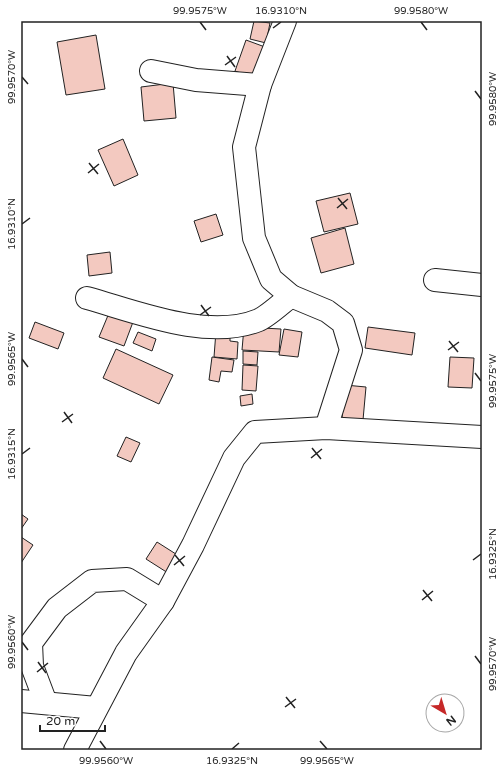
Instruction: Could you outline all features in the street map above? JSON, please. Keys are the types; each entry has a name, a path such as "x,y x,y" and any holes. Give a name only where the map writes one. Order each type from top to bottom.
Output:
{"street":[{"path":"285,21 260,85 244,147 254,238 271,279 291,296 327,311 343,323 350,350 326,428"},
{"path":"151,71 196,80 260,85"},
{"path":"435,280 482,285"},
{"path":"87,298 176,324 227,328 260,320 291,296"},
{"path":"75,750 126,653 164,601 193,545 234,458 255,432 326,428 482,437"},
{"path":"46,703 32,666 31,643 57,608 92,581 127,579 164,601"},
{"path":"21,701 96,708"}],"building":[{"path":"254,21 270,23 266,43 250,39"},
{"path":"96,35 105,89 66,95 57,42"},
{"path":"246,40 265,47 254,78 235,71"},
{"path":"173,83 176,118 144,121 141,87"},
{"path":"123,139 138,175 114,186 98,150"},
{"path":"350,193 358,224 324,232 316,201"},
{"path":"216,214 223,235 201,242 194,221"},
{"path":"345,228 354,264 321,273 311,238"},
{"path":"110,252 112,273 89,276 87,255"},
{"path":"109,313 133,322 124,346 99,337"},
{"path":"35,322 64,333 58,349 29,338"},
{"path":"244,327 281,329 279,352 242,350"},
{"path":"368,327 415,333 412,355 365,348"},
{"path":"284,329 302,332 298,357 279,355"},
{"path":"216,331 230,332 230,341 238,342 237,359 214,357"},
{"path":"138,332 156,339 152,351 133,343"},
{"path":"116,349 173,375 159,404 103,378"},
{"path":"243,351 258,352 257,365 243,364"},
{"path":"212,357 234,360 232,372 221,371 219,382 209,380"},
{"path":"450,357 474,358 472,388 448,387"},
{"path":"243,365 258,366 256,391 242,390"},
{"path":"345,385 366,387 363,420 342,418"},
{"path":"252,394 253,404 241,406 240,396"},
{"path":"126,437 140,443 131,462 117,456"},
{"path":"21,514 28,519 21,529"},
{"path":"21,537 33,545 21,563"},
{"path":"157,542 179,556 168,573 146,559"}]}
